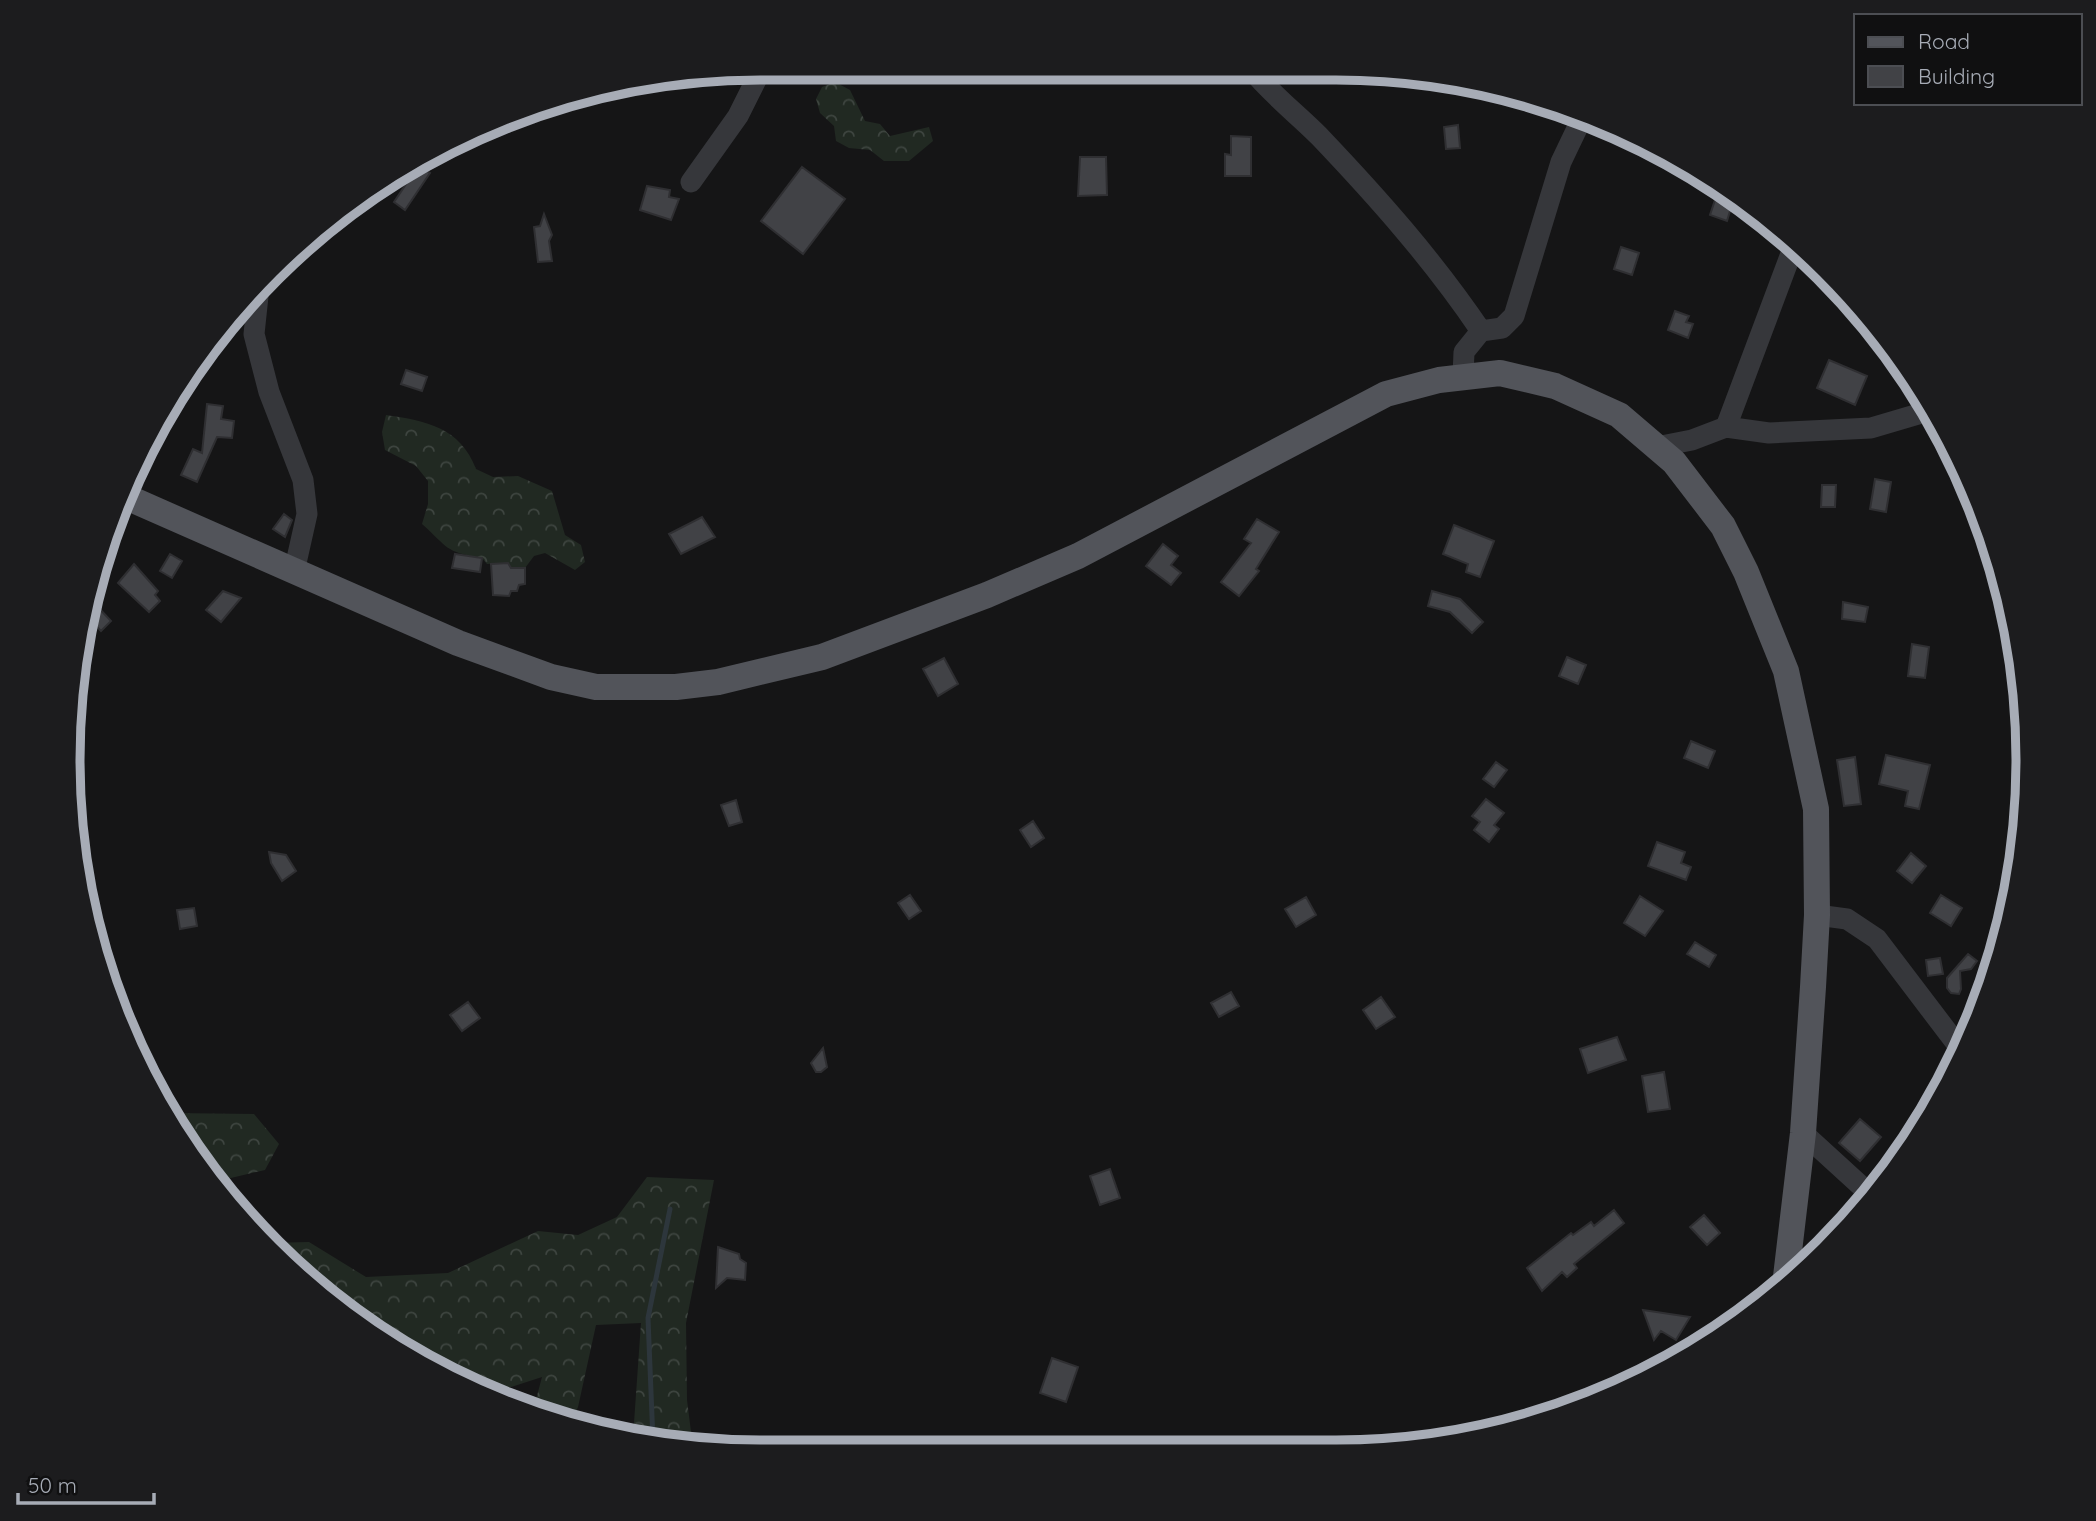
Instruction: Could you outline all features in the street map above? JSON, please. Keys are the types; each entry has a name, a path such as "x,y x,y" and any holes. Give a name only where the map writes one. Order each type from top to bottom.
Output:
{"main road":[{"path":"132,500 458,643 551,677 596,687 631,688 718,682 822,657 868,642 1078,556 1311,431 1386,394 1463,376 1500,373 1555,386 1619,415 1674,462 1723,526 1746,572 1786,671 1816,809 1817,915 1803,1133 1787,1269"}],"street":[{"path":"691,182 738,116 756,80"},
{"path":"1259,80 1311,128 1377,197 1445,277 1480,331"},
{"path":"1463,376 1464,352 1480,331 1502,328 1514,316 1561,162 1578,126"},
{"path":"1726,427 1790,255"},
{"path":"257,303 254,334 269,392 303,480 307,514 294,572"},
{"path":"1656,447 1692,440 1726,427 1769,433 1819,433 1871,429 1920,414"},
{"path":"1817,915 1847,919 1877,939 1954,1041"},
{"path":"1803,1133 1864,1188"}],"green space":[{"path":"835,82 850,90 865,121 880,124 890,136 929,127 933,141 909,161 884,161 870,150 849,148 836,141 834,126 820,113 816,99 822,87"},
{"path":"386,415 440,428 461,444 476,469 493,477 518,476 552,491 565,535 581,545 585,562 575,570 545,553 534,556 525,568 511,568 508,563 487,564 482,558 447,547 422,524 428,504 428,481 416,466 385,450 382,432"},
{"path":"180,1113 254,1114 279,1144 265,1170 225,1179"},
{"path":"647,1177 714,1180 686,1323 687,1400 692,1437 636,1428 641,1323 596,1325 575,1414 535,1402 542,1377 502,1390 420,1349 347,1300 282,1243 309,1242 366,1277 448,1273 538,1231 578,1235 617,1217"}],"building":[{"path":"1458,125 1460,148 1446,149 1444,127"},
{"path":"1231,136 1251,137 1251,176 1225,176 1225,154 1231,155"},
{"path":"1080,157 1106,157 1107,195 1078,196"},
{"path":"802,167 845,199 803,254 761,221"},
{"path":"425,169 430,173 405,210 394,202 410,178"},
{"path":"647,186 670,190 669,197 679,199 671,220 640,210"},
{"path":"1716,197 1731,208 1727,221 1710,215"},
{"path":"544,214 552,235 549,241 552,261 538,262 534,227 540,226"},
{"path":"1621,247 1639,253 1632,275 1614,269"},
{"path":"1675,311 1689,316 1686,322 1693,324 1688,338 1668,330"},
{"path":"1829,360 1867,376 1855,405 1817,388"},
{"path":"406,370 427,377 422,391 401,384"},
{"path":"207,404 223,406 221,419 234,421 232,438 217,437 197,482 181,475 193,449 202,453"},
{"path":"1875,479 1891,482 1886,512 1870,509"},
{"path":"1822,485 1836,485 1835,507 1821,507"},
{"path":"284,514 292,520 285,537 273,529"},
{"path":"702,517 715,537 681,554 669,534"},
{"path":"1257,519 1279,532 1256,569 1259,571 1239,596 1221,582 1251,543 1244,539"},
{"path":"1454,525 1494,541 1480,577 1466,572 1468,564 1443,554"},
{"path":"1163,544 1178,556 1171,565 1181,573 1171,585 1146,566"},
{"path":"170,554 182,561 172,578 160,571"},
{"path":"455,554 482,558 480,572 452,568"},
{"path":"508,563 511,568 525,568 525,584 519,585 517,591 511,591 509,596 493,595 491,564"},
{"path":"134,564 158,591 155,595 160,601 149,612 118,583"},
{"path":"223,591 241,598 221,622 206,610"},
{"path":"1432,591 1460,599 1483,622 1472,633 1450,612 1428,606"},
{"path":"1843,602 1868,607 1865,622 1842,619"},
{"path":"99,608 111,621 101,631 95,624"},
{"path":"1912,644 1929,647 1925,678 1908,676"},
{"path":"1567,657 1586,665 1578,684 1559,676"},
{"path":"944,658 958,684 938,696 923,669"},
{"path":"1691,741 1715,751 1708,768 1684,758"},
{"path":"1886,755 1930,765 1919,809 1905,806 1908,791 1879,784"},
{"path":"1855,757 1861,804 1844,806 1837,760"},
{"path":"1496,762 1507,770 1494,787 1483,779"},
{"path":"1486,799 1504,813 1494,825 1499,829 1489,842 1474,830 1480,822 1472,816"},
{"path":"736,800 742,822 729,826 721,805"},
{"path":"1033,821 1044,838 1031,847 1020,830"},
{"path":"1657,842 1685,852 1681,863 1691,867 1686,880 1648,866"},
{"path":"269,852 286,855 296,871 282,881 271,863"},
{"path":"1911,853 1926,866 1912,883 1897,871"},
{"path":"910,895 921,911 909,919 898,903"},
{"path":"1941,895 1962,908 1951,926 1930,913"},
{"path":"1640,896 1663,911 1645,936 1624,923"},
{"path":"1306,897 1316,915 1296,927 1285,909"},
{"path":"194,908 197,926 180,929 177,910"},
{"path":"1695,942 1716,955 1709,967 1687,954"},
{"path":"1968,954 1977,961 1971,969 1960,971 1959,994 1951,993 1947,988 1947,978"},
{"path":"1940,958 1943,974 1928,976 1926,960"},
{"path":"1231,992 1239,1006 1219,1017 1211,1003"},
{"path":"1381,997 1395,1017 1376,1029 1363,1010"},
{"path":"468,1002 480,1018 462,1031 450,1015"},
{"path":"1617,1037 1626,1060 1588,1073 1580,1049"},
{"path":"823,1048 827,1067 816,1072 811,1063"},
{"path":"1664,1072 1670,1109 1648,1112 1642,1076"},
{"path":"1860,1119 1881,1137 1860,1161 1839,1143"},
{"path":"1110,1169 1120,1198 1100,1205 1090,1176"},
{"path":"1614,1210 1624,1223 1574,1264 1577,1268 1567,1277 1562,1272 1542,1291 1527,1268 1571,1233 1573,1235 1591,1222 1594,1226"},
{"path":"1704,1215 1720,1233 1707,1245 1690,1227"},
{"path":"718,1247 739,1254 740,1259 746,1263 745,1280 727,1278 716,1288"},
{"path":"1643,1310 1690,1317 1676,1340 1661,1331 1654,1340"},
{"path":"1052,1358 1078,1367 1066,1402 1040,1393"}],"waterway":[{"path":"653,1431 648,1318 670,1209"}]}
